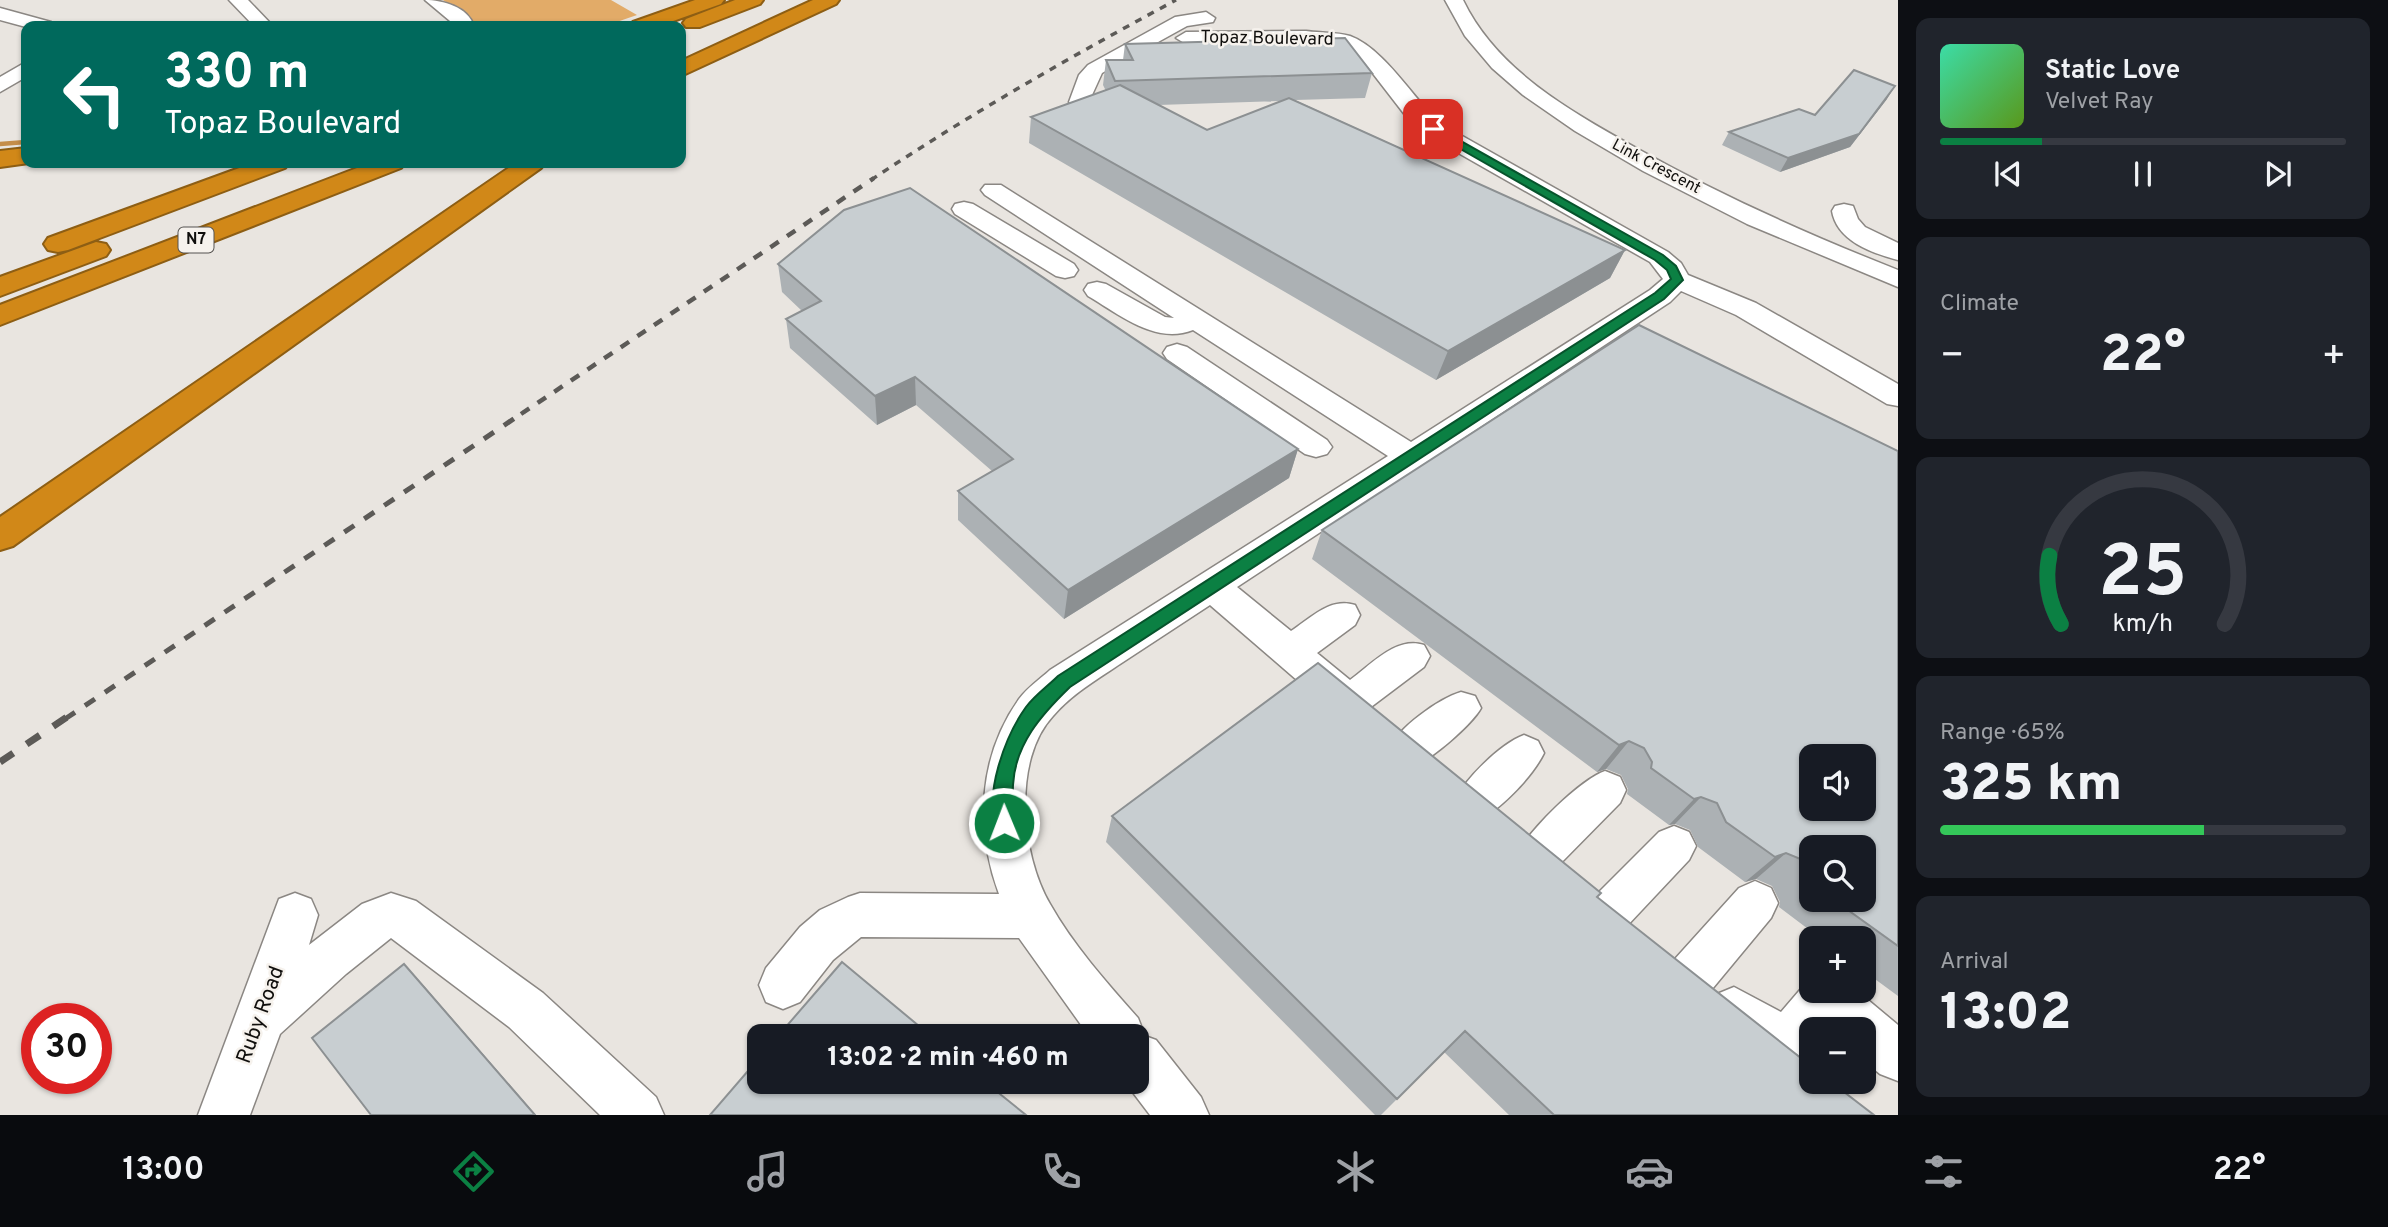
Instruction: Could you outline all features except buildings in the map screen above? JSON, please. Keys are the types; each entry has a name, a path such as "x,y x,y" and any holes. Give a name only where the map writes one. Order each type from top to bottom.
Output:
{"highway":[{"path":"654,21 714,0"},
{"path":"686,26 753,0"},
{"path":"686,47 806,0"},
{"path":"686,67 829,0"},
{"path":"0,159 21,157"},
{"path":"0,265 262,168"},
{"name":"N7","path":"0,287 313,168"},
{"name":"N7","path":"0,317 379,168"},
{"path":"0,536 524,168"}],"street":[{"path":"238,0 259,21"},
{"path":"434,0 462,21"},
{"name":"Link Crescent","path":"1454,0 1465,23 1486,50 1520,82 1577,124 1657,170 1749,216 1898,279"},
{"path":"0,14 26,21"},
{"path":"1080,102 1091,72 1182,21 1195,18 1215,20 1244,27 1258,37"},
{"name":"Topaz Boulevard","path":"1186,38 1334,38 1357,47 1371,58 1413,110 1433,129 1659,257 1672,269 1677,280"},
{"path":"0,86 21,71"},
{"path":"0,93 21,94"},
{"path":"993,190 1412,457"},
{"path":"964,209 1065,270"},
{"path":"1844,211 1844,220 1854,232 1898,251"},
{"path":"1018,243 1050,228"},
{"path":"1110,1024 1080,987 1031,916 1013,868 1004,823 1004,783 1013,746 1034,710 1064,681 1660,296 1677,280 1746,309 1898,397"},
{"path":"1097,290 1158,326 1176,327 1194,320"},
{"path":"1177,353 1315,447"},
{"path":"1266,414 1306,390"},
{"path":"1210,585 1441,777 1724,1004 1777,1037 1786,1038 1795,1034 1821,1003"},
{"path":"1290,652 1342,615"},
{"path":"1349,702 1411,656"},
{"path":"1441,777 1461,708"},
{"path":"1441,777 1524,752"},
{"path":"1605,790 1613,914"},
{"path":"1613,914 1674,846"},
{"path":"1613,914 1755,903"},
{"name":"Ruby Road","path":"224,1115 261,1018 295,915"},
{"path":"261,1018 329,958 378,920 391,915 400,917 526,1010 638,1115"},
{"path":"783,985 831,930 847,918 860,915 1031,916"},
{"path":"1836,1003 1851,1017"},
{"path":"1876,1039 1898,1056"},
{"path":"1149,1072 1183,1115"}],"shaded area":[{"path":"443,0 611,0 637,15 620,21 472,20"}],"waterway":[{"path":"0,144 21,142"}],"railway":[{"path":"871,180 1022,86 1176,0"},
{"path":"521,414 871,180"},
{"path":"65,719 524,412"},
{"path":"0,762 67,717"}],"route":[{"path":"1004,823 1004,783 1013,746 1034,710 1064,681 1660,296 1677,280 1672,269 1659,257 1433,129"}]}
